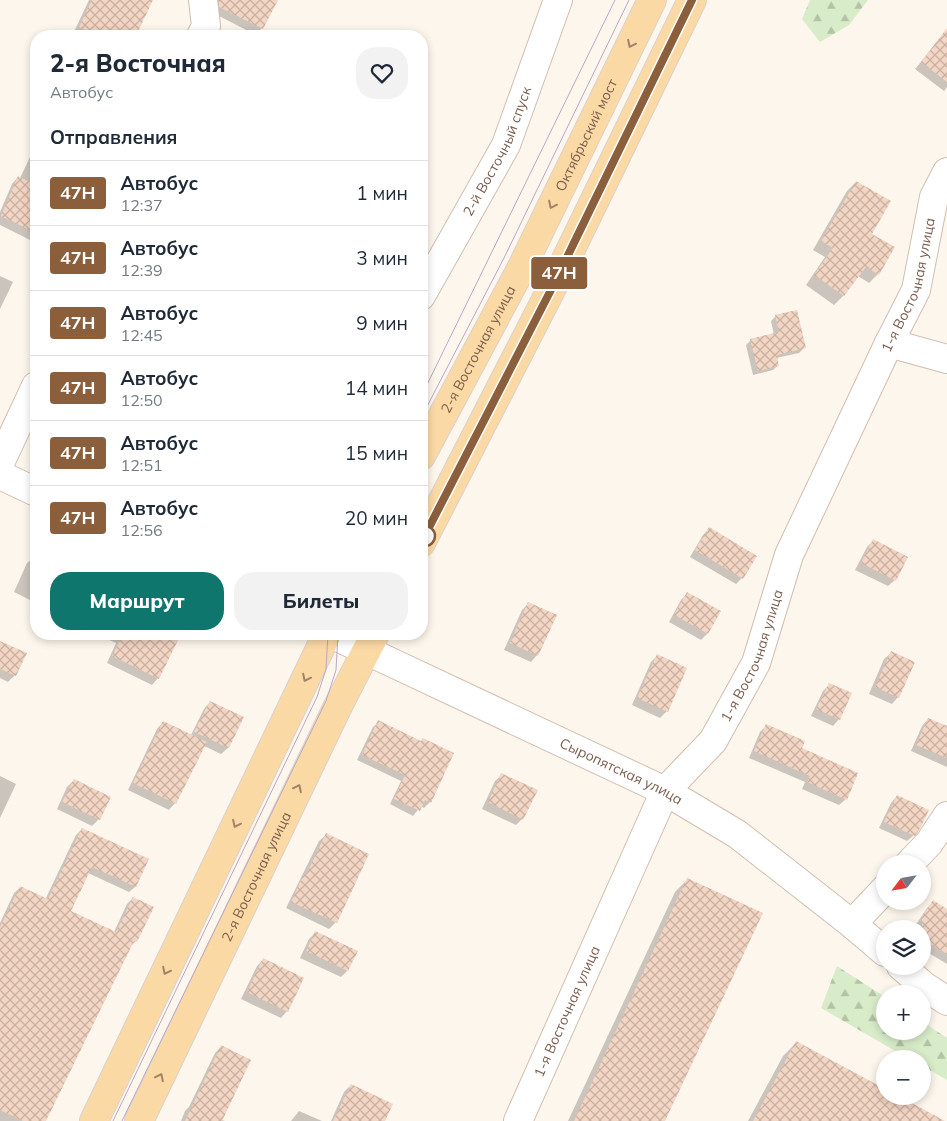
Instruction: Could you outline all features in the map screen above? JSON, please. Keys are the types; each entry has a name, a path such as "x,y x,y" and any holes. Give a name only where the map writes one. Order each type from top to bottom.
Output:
{"main road":[{"name":"Октябрьский мост","path":"521,269 652,0"},
{"path":"428,529 554,284 692,0"},
{"name":"2-я Восточная улица","path":"428,443 521,269"},
{"path":"94,1121 324,640"},
{"name":"2-я Восточная улица","path":"139,1121 338,706 371,642"}],"street":[{"path":"202,0 206,26 204,30"},
{"name":"2-й Восточный спуск","path":"428,284 506,145 558,0"},
{"name":"1-я Восточная улица","path":"518,1121 665,791 713,741 756,663 789,555 916,290 934,198 947,172"},
{"path":"889,343 947,359"},
{"path":"0,463 30,399"},
{"path":"0,475 30,489"},
{"name":"Сыропятская улица","path":"371,642 665,791 737,834 876,944"},
{"path":"918,855 929,843 947,816"},
{"path":"852,924 876,899"},
{"path":"912,975 924,986 947,1001"}],"green space":[{"path":"810,0 868,0 849,25 820,42 802,19"},
{"path":"837,966 876,991 876,1040 821,1008"},
{"path":"931,1027 947,1038 947,1080 931,1071 931,1050 893,1050 876,1040 931,1040"}],"building":[{"path":"92,0 153,0 139,30 86,30 79,27"},
{"path":"219,0 278,0 263,29 219,7"},
{"path":"947,28 947,82 921,62"},
{"path":"18,176 30,182 30,230 1,216"},
{"path":"856,181 891,201 872,234 895,247 879,275 866,267 844,296 814,275 833,248 821,241"},
{"path":"797,310 806,348 777,355 779,366 758,371 750,339 779,332 775,315"},
{"path":"709,527 757,556 743,579 695,550"},
{"path":"873,539 908,557 896,581 861,563"},
{"path":"687,592 721,611 708,634 674,615"},
{"path":"528,602 557,615 538,656 510,643"},
{"path":"120,640 178,640 159,679 112,656"},
{"path":"0,641 27,653 16,676 0,669"},
{"path":"891,651 915,662 899,698 875,687"},
{"path":"657,654 687,668 668,712 637,698"},
{"path":"829,683 852,693 840,720 816,709"},
{"path":"210,701 244,717 229,748 194,732"},
{"path":"928,718 947,726 947,758 916,745"},
{"path":"378,720 421,741 423,738 454,753 431,803 425,800 420,811 394,799 405,775 362,755"},
{"path":"163,721 207,742 176,804 133,783"},
{"path":"766,724 805,741 802,748 858,773 847,800 807,782 810,776 754,751"},
{"path":"501,773 538,790 523,820 488,802"},
{"path":"74,779 111,797 100,820 62,802"},
{"path":"897,795 929,810 915,836 884,822"},
{"path":"82,828 149,859 136,887 92,867 71,911 116,932 133,897 154,907 137,942 134,941 46,1121 23,1121 0,1110 0,927 20,886 48,899"},
{"path":"326,833 369,854 337,923 291,902"},
{"path":"687,878 763,913 665,1121 574,1121"},
{"path":"933,900 947,909 947,954 931,944 931,920 922,920 922,916 926,910 931,910"},
{"path":"315,931 358,951 348,971 306,951"},
{"path":"263,958 304,978 288,1012 247,992"},
{"path":"796,1041 876,1084 876,1105 916,1105 945,1121 753,1121"},
{"path":"221,1045 251,1060 222,1121 185,1121"},
{"path":"351,1084 393,1104 385,1121 333,1121"}],"tram line":[{"path":"428,383 615,0"},
{"path":"428,405 504,258 629,0"},
{"path":"113,1121 317,697 326,669 328,640"},
{"path":"122,1121 326,701 336,670 338,640"}],"bus line":[{"name":"47Н","path":"428,529 554,284 692,0"}]}
